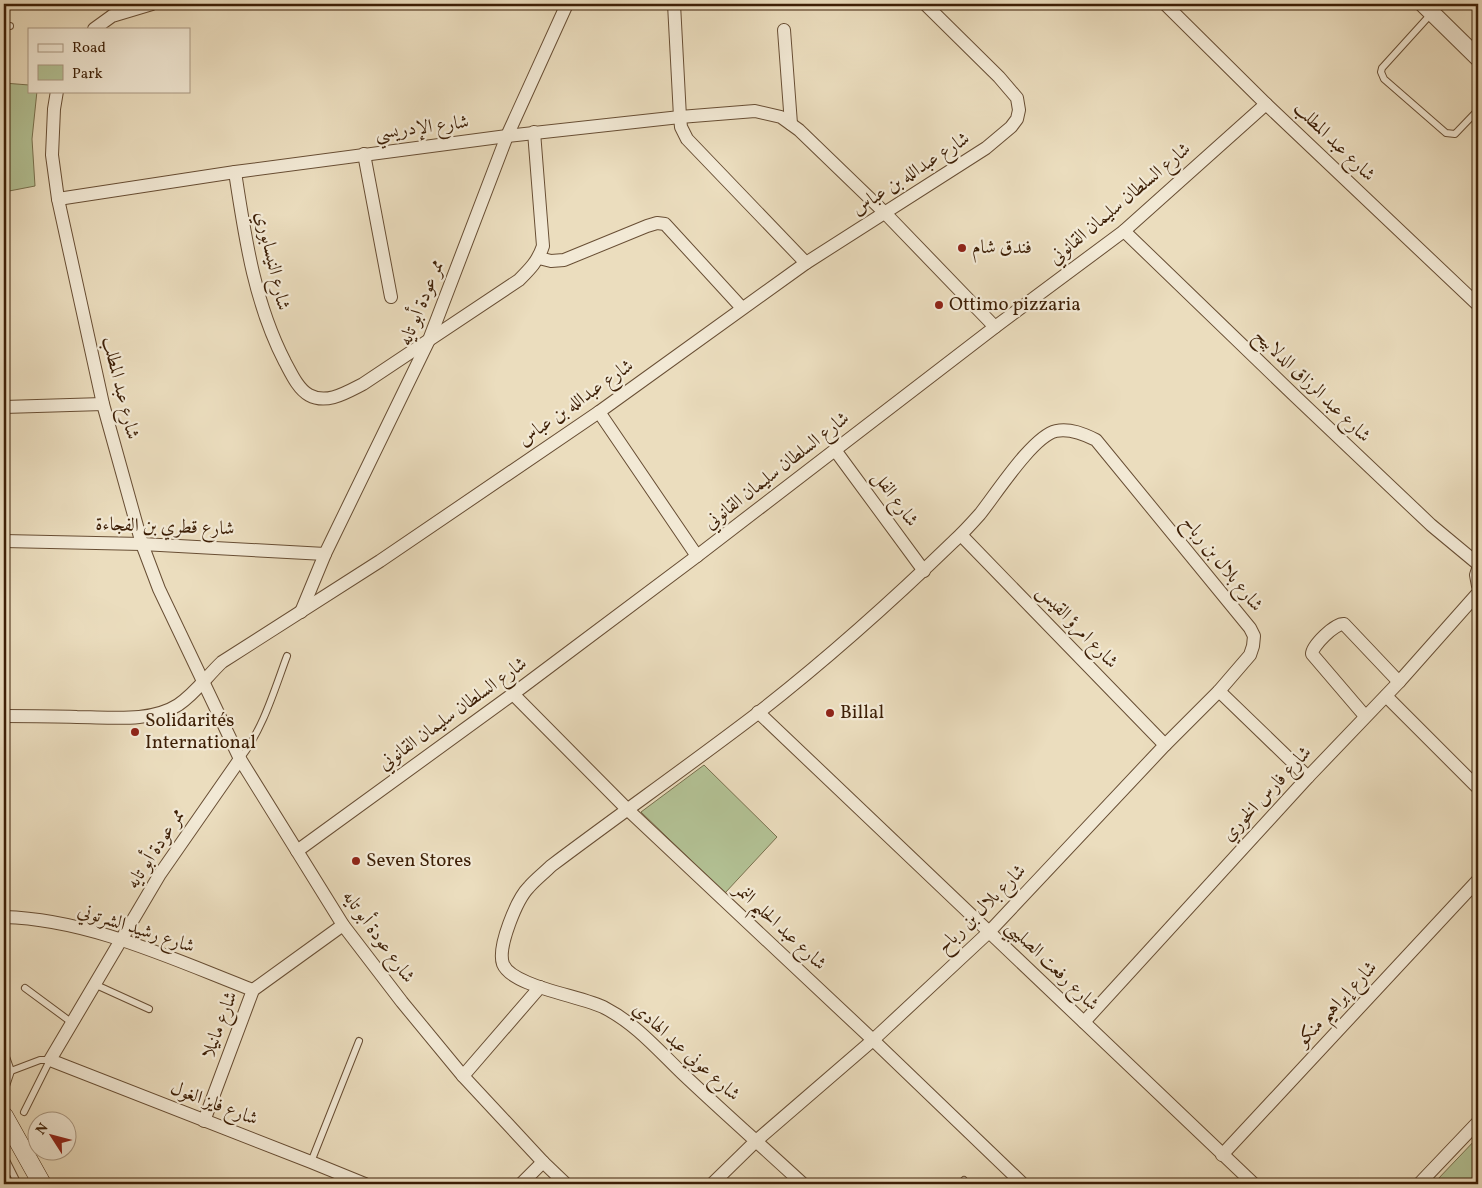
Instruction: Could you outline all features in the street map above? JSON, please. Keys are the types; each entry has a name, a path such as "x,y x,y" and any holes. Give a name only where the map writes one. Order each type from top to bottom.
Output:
{"main road":[{"path":"4,1116 42,1184"}],"street":[{"path":"95,28 112,16 152,4"},
{"name":"ممر عودة أبو تايه","path":"301,612 325,554 429,340 506,136 566,4"},
{"path":"674,4 681,127 695,149 806,263"},
{"name":"شارع عبدالله بن عباس","path":"4,716 121,718 160,714 176,706 193,694 222,662 380,561 599,412 806,263 986,148 1011,127 1017,119 1019,110 1017,98 999,77 925,4"},
{"name":"شارع عبد المطلب","path":"1165,4 1266,104 1478,305"},
{"path":"1427,8 1478,58"},
{"path":"784,30 791,124"},
{"name":"شارع عبد المطلب","path":"57,92 54,109 52,155 58,199 102,404 142,544 159,589 203,682"},
{"name":"شارع السلطان سليمان القانوني","path":"297,851 513,694 697,556 1124,230 1266,104"},
{"name":"شارع الإدريسي","path":"58,199 235,172 534,132 755,111 781,117 791,124 885,213 995,327"},
{"path":"534,132 543,233 543,246 539,258 550,261 564,260 646,226 657,223 665,224 742,308"},
{"path":"364,154 391,297"},
{"name":"شارع النيسابوري","path":"235,172 246,244 255,286 272,334 292,375 309,395 319,399 342,394 363,384 519,280 539,258"},
{"name":"شارع عبد الرزاق الدلابيح","path":"1124,230 1424,519 1478,564"},
{"path":"4,407 102,404"},
{"path":"599,412 697,556"},
{"name":"شارع بلال بن رباح","path":"627,809 758,712 924,571 979,515 1016,466 1040,440 1055,431 1069,430 1096,440 1250,628 1254,636 1250,655 1218,691 990,931 873,1040 756,1142 712,1184"},
{"name":"شارع الفل","path":"835,450 924,571"},
{"name":"شارع امرؤ القيس","path":"961,535 1165,745"},
{"name":"شارع قطري بن الفجاءة","path":"4,541 142,544 325,554"},
{"path":"1478,569 1476,575 1478,586"},
{"name":"شارع فارس الخوري","path":"1084,1022 1308,777 1399,682 1478,593"},
{"path":"1365,716 1312,654 1315,646 1338,625 1344,624 1399,682"},
{"name":"شارع عودة أبو تايه","path":"203,682 240,760 343,925 402,1002 463,1076 566,1184"},
{"path":"1218,691 1308,777"},
{"name":"شارع عبد الحليم النمر","path":"513,694 627,809 1023,1184"},
{"path":"1386,696 1478,788"},
{"name":"شارع رفعت الصليبي","path":"758,712 1254,1184"},
{"name":"ممر عودة أبو تايه","path":"50,1060 160,874 240,760"},
{"name":"شارع عوني عبد الهادي","path":"627,809 551,866 528,888 517,906 509,926 501,952 503,964 517,978 603,1007 625,1019 638,1029 802,1184"},
{"name":"شارع إبراهيم منكو","path":"1222,1154 1478,880"},
{"name":"شارع رشيد الشرتوني","path":"6,919 72,926 121,940 253,990"},
{"name":"شارع مانيلا","path":"204,1121 253,990 343,925"},
{"path":"463,1076 540,987"},
{"name":"شارع فايز الغول","path":"50,1060 365,1184"},
{"path":"1418,1184 1478,1122"},
{"path":"522,1184 543,1162"}],"lane":[{"path":"1427,8 1382,68 1381,72 1384,78 1446,133 1455,134 1478,110"},
{"name":"ممر عودة أبو تايه","path":"240,760 260,726 287,656"},
{"path":"94,984 148,1009"},
{"path":"25,988 71,1022"},
{"path":"311,1162 359,1041"},
{"path":"4,1051 11,1070 4,1092"},
{"path":"11,1070 40,1060 50,1060 24,1112"},
{"path":"4,1156 18,1184"}],"green space":[{"path":"4,83 28,85 28,92 37,92 32,139 35,186 4,192"},
{"path":"704,765 777,837 725,893 641,812"},
{"path":"1478,1137 1478,1184 1441,1184 1437,1180"}],"tunnel":[{"path":"4,1176 8,1184"}],"place":[{"name":"فندق شام","path":"962,248"},
{"name":"Ottimo pizzaria","path":"939,305"},
{"name":"Billal","path":"830,713"},
{"name":"Solidarités International","path":"135,732"},
{"name":"Seven Stores","path":"356,861"}]}
